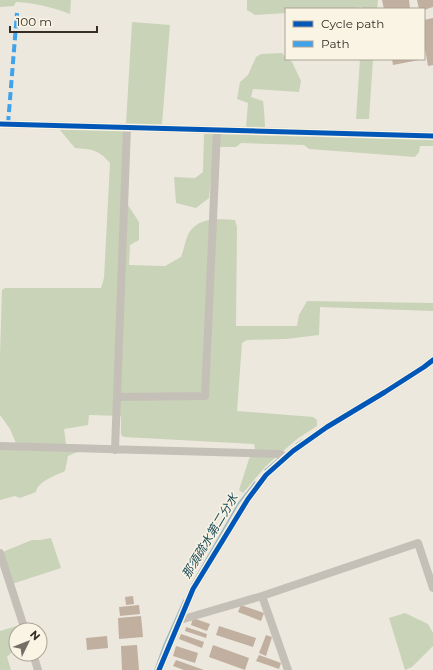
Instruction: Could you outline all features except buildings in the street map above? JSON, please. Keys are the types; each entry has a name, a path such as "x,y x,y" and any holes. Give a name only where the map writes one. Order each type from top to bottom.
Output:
{"street":[{"path":"0,124 433,136"},
{"path":"115,450 127,127"},
{"path":"118,396 205,396 217,130"},
{"path":"159,670 193,589 248,499 266,475 286,457 327,427 391,388 433,360"},
{"path":"0,446 280,454 286,457"},
{"path":"180,620 262,596 418,543 433,588"},
{"path":"0,553 22,622"},
{"path":"262,596 288,670"}],"green space":[{"path":"0,0 71,0 70,14 57,9 16,2 14,6 0,7"},
{"path":"247,0 378,0 377,8 285,8 285,13 255,15 247,10"},
{"path":"132,22 170,25 162,124 126,124"},
{"path":"282,53 285,56 285,60 290,60 292,62 301,81 299,92 253,89 251,97 263,101 265,127 246,127 248,103 237,99 240,82 248,75 256,57 261,54"},
{"path":"360,60 373,60 369,119 356,119"},
{"path":"60,130 125,130 126,202 139,222 139,240 130,245 129,265 165,266 181,257 189,233 198,224 210,220 235,220 237,227 236,326 297,326 299,315 307,301 433,303 433,311 320,307 319,335 286,339 247,340 242,343 237,411 313,417 317,420 317,426 297,439 266,466 243,493 239,490 249,459 255,449 254,444 124,437 121,435 121,416 89,415 88,425 64,429 66,444 80,446 82,450 68,456 65,471 43,482 37,488 36,492 20,498 15,496 0,500 0,448 18,448 10,429 0,415 2,290 5,288 101,288 104,278 110,163 102,155 95,151 75,148"},
{"path":"204,134 433,140 433,146 420,146 419,152 415,157 309,149 304,145 241,143 236,147 214,147 209,198 196,208 176,203 174,177 195,178 203,172"},
{"path":"51,538 61,568 13,583 3,554 5,551 32,540"},
{"path":"405,613 428,624 433,633 433,646 412,667 405,670 389,618"},
{"path":"8,629 7,657 11,670 0,670 0,631"}],"waterway":[{"name":"那須疏水第二分水","path":"296,444 302,440"},
{"name":"那須疏水第二分水","path":"265,470 279,458"},
{"name":"那須疏水第二分水","path":"192,584 238,504 255,482"},
{"name":"那須疏水第二分水","path":"155,670 164,645 184,600"}],"marked path":[{"path":"8,124 17,13"}],"cycle path":[{"path":"0,124 433,136"},
{"path":"159,670 193,589 248,499 266,475 293,451 327,427 385,392 433,360"}]}
